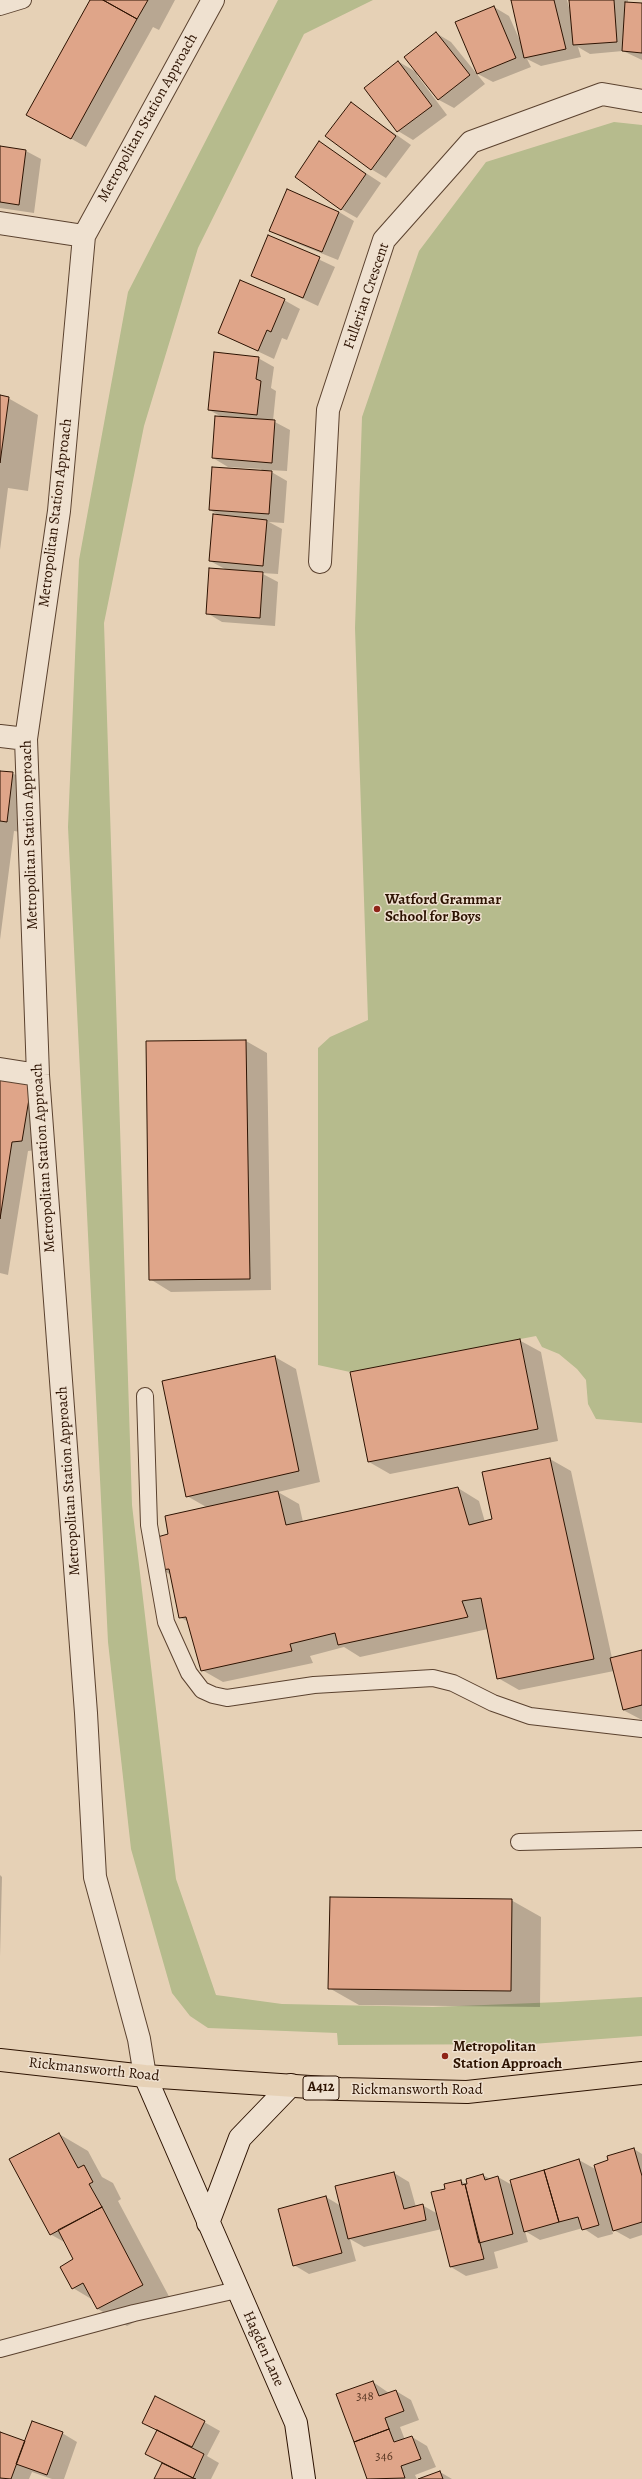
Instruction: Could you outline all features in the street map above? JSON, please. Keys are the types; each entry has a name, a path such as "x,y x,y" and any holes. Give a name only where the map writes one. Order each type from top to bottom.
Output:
{"main road":[{"name":"Rickmansworth Road","path":"0,2060 145,2076 340,2089 467,2092 642,2073"}],"street":[{"name":"Metropolitan Station Approach","path":"145,2076 139,2039 95,1877 86,1713 38,1075 26,739 59,511 84,236 213,0"},
{"name":"Fullerian Crescent","path":"320,562 328,410 384,240 471,142 602,94 642,101"},
{"path":"0,223 84,236"},
{"path":"0,736 26,739"},
{"path":"0,1069 38,1075"},
{"name":"Hagden Lane","path":"145,2076 296,2423 304,2479"},
{"path":"208,2223 240,2138 291,2085"}],"lane":[{"path":"0,7 23,0"},
{"path":"145,1396 149,1525 166,1622 189,1673 202,1690 213,1695 227,1698 314,1685 434,1678 453,1683 493,1703 530,1716 642,1729"},
{"path":"518,1842 642,1839"},
{"path":"0,2349 134,2313 237,2290"}],"green space":[{"path":"278,0 373,0 304,34 198,248 144,426 104,623 132,1505 176,1879 216,1995 282,2004 433,2007 642,1997 642,2036 532,2044 338,2045 337,2033 208,2028 190,2016 172,1993 131,1849 108,1642 68,827 79,560 128,292"},
{"path":"614,122 642,125 642,1423 596,1419 588,1404 586,1380 577,1369 559,1354 542,1347 536,1336 350,1372 318,1365 318,1048 330,1037 368,1020 355,628 362,417 419,251 486,162"}],"building":[{"path":"90,0 103,0 137,19 71,139 26,115"},
{"path":"103,0 148,0 137,19"},
{"path":"511,0 554,0 566,49 524,58"},
{"path":"569,0 614,0 617,42 573,45"},
{"path":"625,2 642,3 642,53 622,51"},
{"path":"494,6 516,58 477,74 455,22"},
{"path":"436,32 470,75 438,100 404,57"},
{"path":"398,61 432,106 397,132 364,88"},
{"path":"351,102 396,136 371,170 325,136"},
{"path":"319,141 366,174 341,210 295,177"},
{"path":"0,146 26,150 19,205 0,202"},
{"path":"287,189 339,212 322,252 269,231"},
{"path":"268,235 320,257 303,298 251,276"},
{"path":"240,280 285,299 271,332 267,330 258,351 218,333"},
{"path":"214,352 259,357 256,379 261,381 257,415 208,410"},
{"path":"0,395 9,397 0,463"},
{"path":"215,416 275,420 272,463 212,458"},
{"path":"212,467 272,471 269,514 209,510"},
{"path":"213,514 267,520 263,566 209,561"},
{"path":"209,568 263,572 260,618 206,614"},
{"path":"0,771 13,772 7,822 0,821"},
{"path":"246,1040 250,1279 149,1280 146,1041"},
{"path":"0,1076 32,1081 22,1141 12,1142 0,1219"},
{"path":"520,1339 538,1429 368,1462 350,1372"},
{"path":"275,1356 299,1471 186,1497 162,1381"},
{"path":"550,1458 594,1659 497,1679 481,1598 462,1601 468,1617 338,1645 335,1633 290,1644 292,1651 201,1671 186,1617 179,1618 169,1569 160,1570 154,1538 168,1534 165,1516 278,1491 286,1525 458,1487 469,1525 492,1519 482,1472"},
{"path":"642,1650 642,1705 623,1710 610,1658"},
{"path":"330,1897 512,1899 511,1991 328,1989"},
{"path":"59,2133 78,2168 84,2165 93,2182 89,2184 102,2207 50,2235 9,2159"},
{"path":"634,2148 642,2176 642,2222 613,2231 594,2165 608,2160 607,2156"},
{"path":"579,2159 599,2225 582,2230 578,2217 559,2222 544,2170"},
{"path":"544,2170 559,2222 524,2232 510,2180"},
{"path":"394,2172 404,2209 423,2204 426,2220 348,2239 335,2186"},
{"path":"483,2174 485,2180 498,2176 513,2234 479,2243 465,2184 467,2184 466,2179"},
{"path":"461,2180 462,2185 465,2184 484,2259 450,2267 431,2192 445,2189 444,2184"},
{"path":"326,2196 342,2253 293,2266 278,2209"},
{"path":"102,2207 143,2285 97,2309 83,2283 72,2289 60,2267 73,2259 58,2230"},
{"path":"373,2381 379,2396 396,2390 404,2411 385,2418 389,2429 354,2442 336,2394"},
{"path":"155,2396 205,2421 192,2447 142,2423"},
{"path":"32,2421 63,2432 47,2475 16,2464"},
{"path":"389,2429 394,2442 412,2436 421,2459 401,2466 405,2478 367,2479 354,2442"},
{"path":"157,2430 204,2454 193,2478 145,2454"},
{"path":"0,2432 25,2441 11,2479 0,2478"},
{"path":"162,2463 193,2478 196,2479 154,2479"},
{"path":"440,2471 443,2479 418,2479"}],"place":[{"name":"Watford Grammar School for Boys","path":"377,909"},
{"name":"Metropolitan Station Approach","path":"445,2056"}]}
